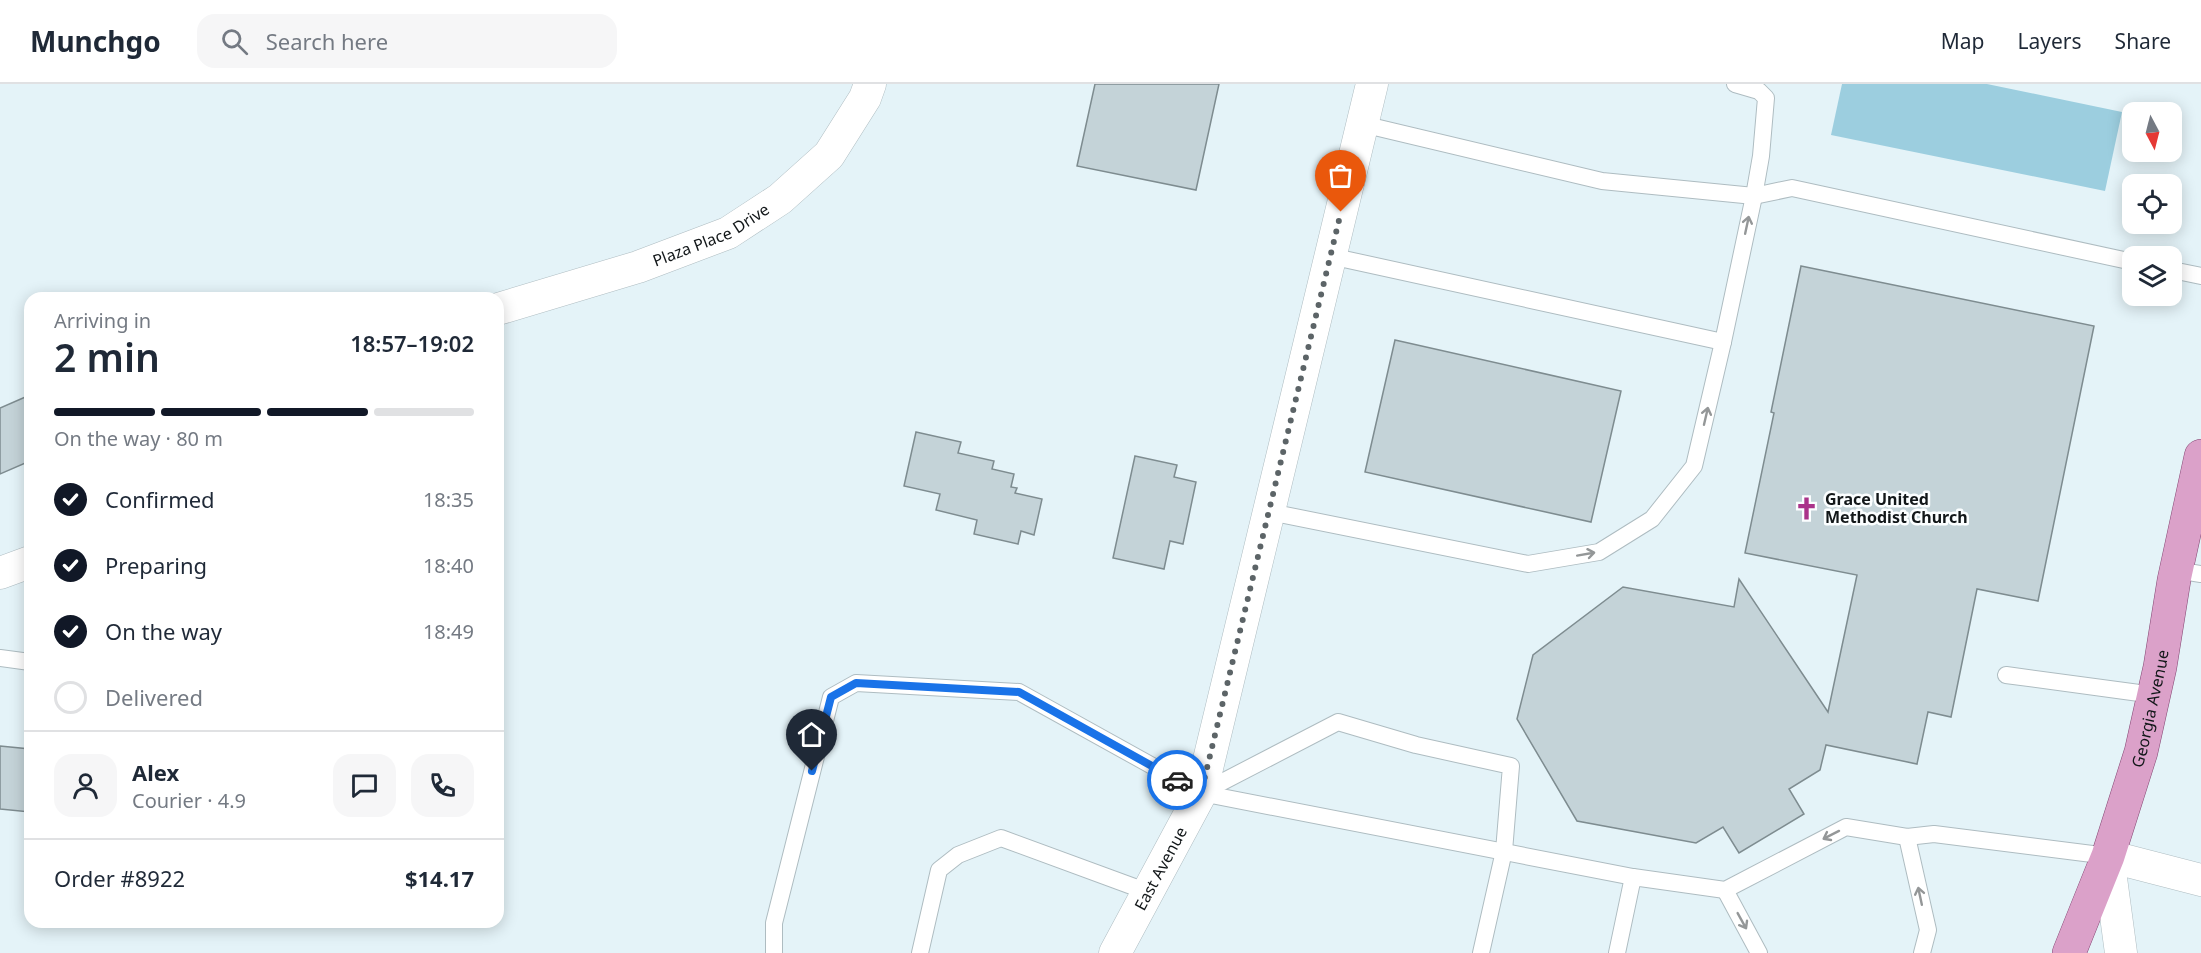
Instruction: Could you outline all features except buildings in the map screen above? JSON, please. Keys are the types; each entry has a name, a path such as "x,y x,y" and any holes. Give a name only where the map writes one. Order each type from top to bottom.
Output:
{"main road":[{"name":"Georgia Avenue","path":"2069,953 2109,856 2141,752 2154,695 2189,572 2201,456"}],"street":[{"name":"Plaza Place Drive","path":"504,307 638,267 728,233 780,199 829,155 865,98 870,84"},
{"name":"East Avenue","path":"1114,953 1201,793 1372,84"},
{"path":"0,573 24,564"},
{"path":"2121,953 2109,856 2201,880"}],"lane":[{"path":"1270,512 1528,564 1599,552 1652,519 1694,466 1754,195 1762,147 1766,98 1759,91 1735,84"},
{"path":"1362,124 1602,181 1754,195 1792,188 2122,260"},
{"path":"1330,256 1723,342"},
{"path":"2182,272 2201,276"},
{"path":"0,658 24,661"},
{"path":"2006,675 2154,695"},
{"path":"774,953 774,923 831,697 856,683 1019,692 1201,793 1633,877 1725,890 1846,826 1907,837 1934,834 2109,856"},
{"path":"1201,793 1338,722 1416,745 1511,766 1504,851 1481,953"},
{"path":"1907,837 1928,930 1922,953"},
{"path":"920,953 939,870 958,855 1001,838 1148,891"},
{"path":"1617,953 1633,877"},
{"path":"1725,890 1760,953"}],"shaded area":[{"path":"1842,84 1987,84 2122,112 2105,191 1831,135"}],"way so far":[{"path":"1177,780 1201,793 1341,212"}],"place":[{"name":"Grace United Methodist Church","path":"1807,508"}],"route":[{"path":"812,771 831,697 856,683 1019,692 1177,780"}]}
